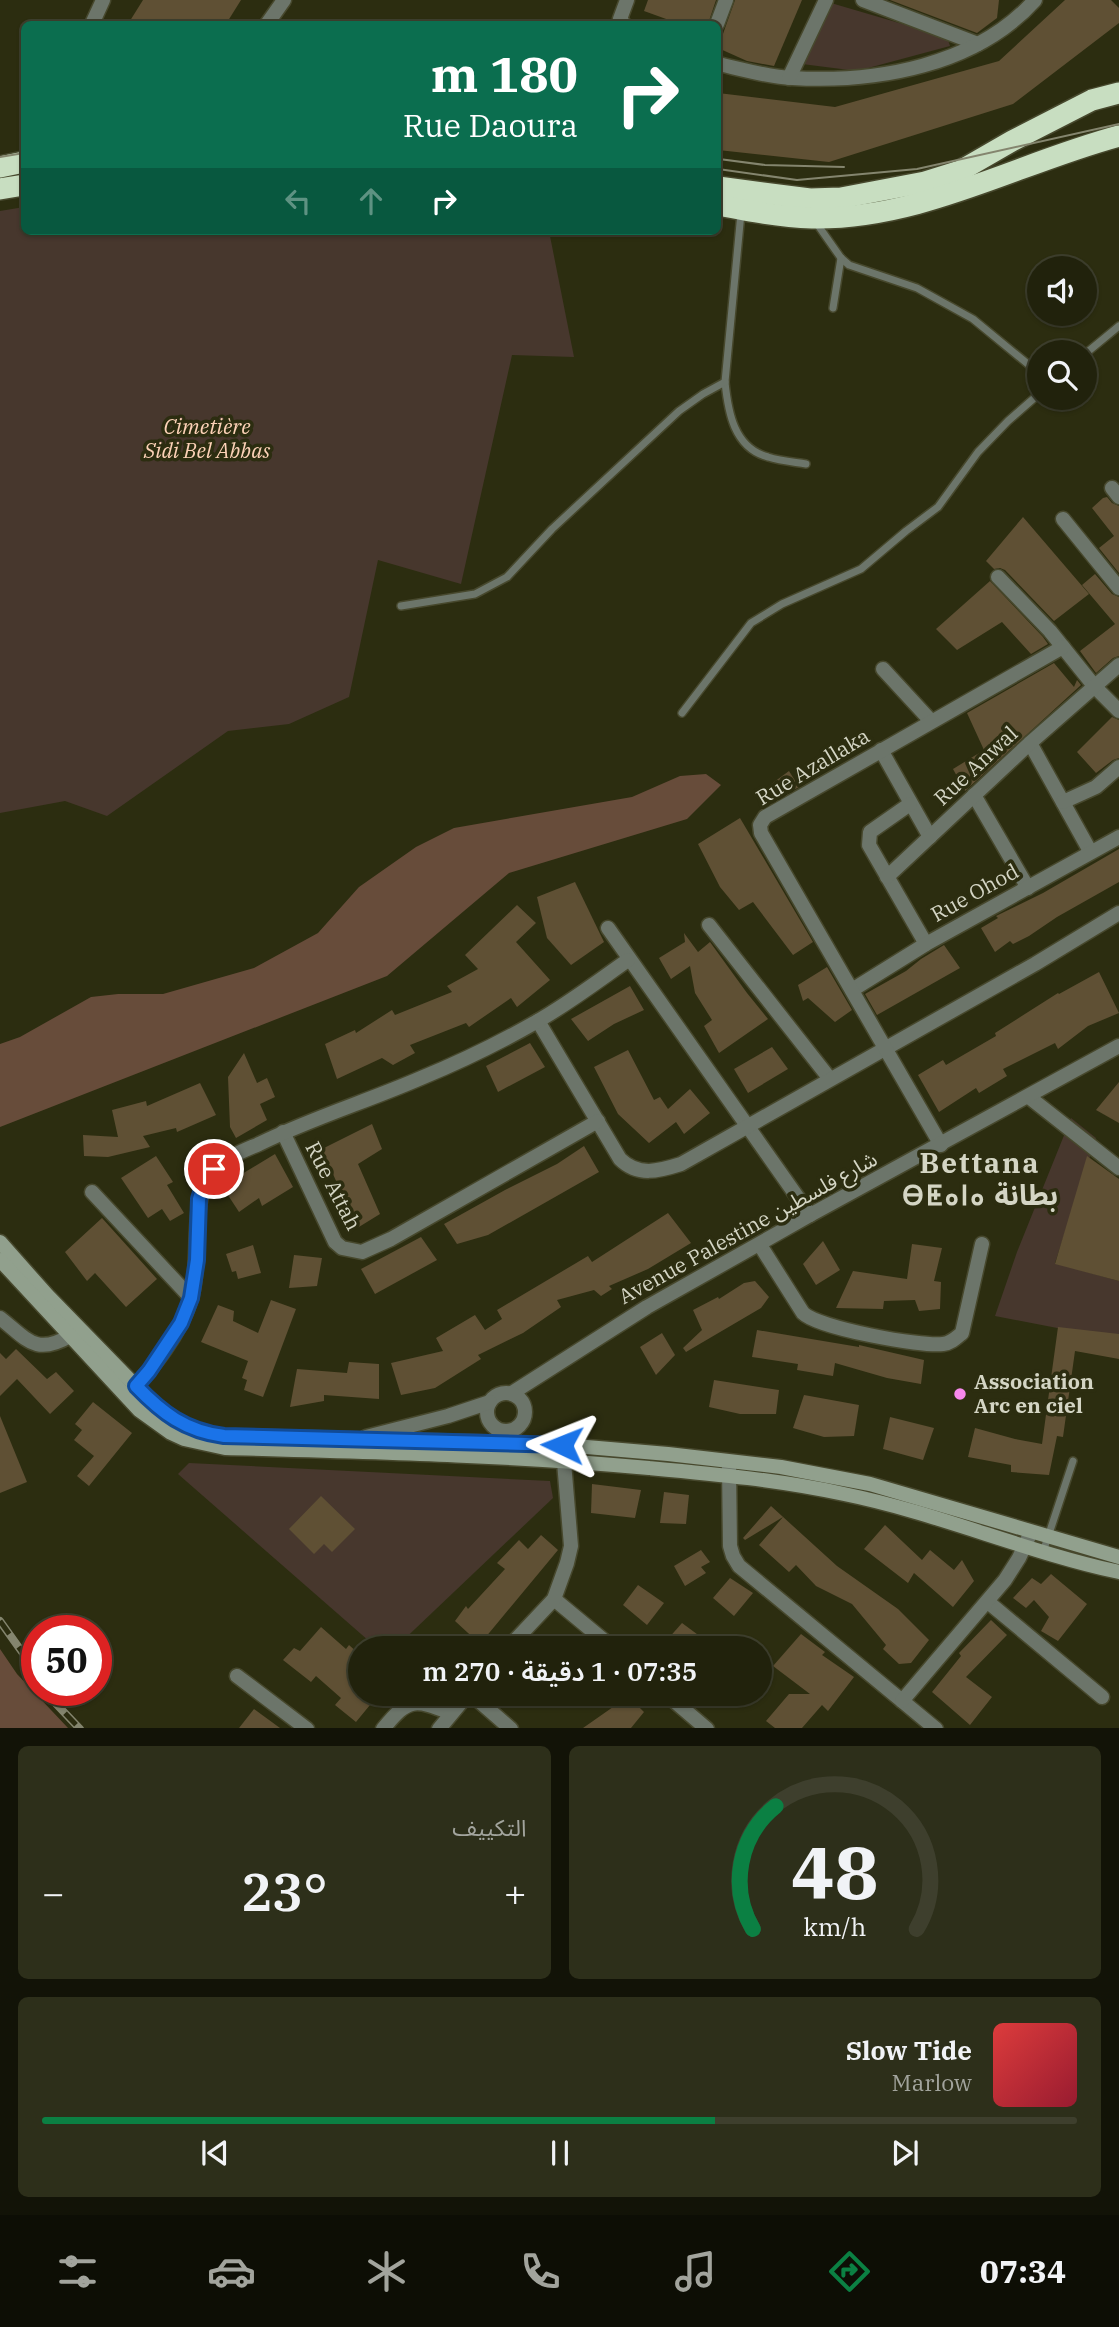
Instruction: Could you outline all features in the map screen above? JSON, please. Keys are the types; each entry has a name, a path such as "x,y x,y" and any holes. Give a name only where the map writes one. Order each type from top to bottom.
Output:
{"highway":[{"path":"721,205 743,201 841,198 925,182 960,171 1092,100 1119,93"},
{"path":"721,189 743,201 813,218 852,216 927,201 1119,136"},
{"path":"0,167 21,163"},
{"path":"0,189 21,186"}],"main road":[{"path":"0,1242 171,1433 211,1447 729,1468"},
{"path":"0,1260 70,1336 131,1391 182,1425 209,1434 359,1438 503,1437 729,1468 1028,1538 1119,1572"},
{"path":"1045,1544 1119,1557"}],"street":[{"path":"93,21 103,0"},
{"path":"269,21 284,0"},
{"path":"622,21 627,0"},
{"path":"718,21 726,0"},
{"path":"789,78 826,0"},
{"path":"863,0 978,44"},
{"path":"721,65 789,78 883,75 921,65 978,44 1008,25 1035,0"},
{"path":"1063,519 1119,587"},
{"path":"998,578 1119,711"},
{"name":"Rue Azallaka","path":"941,1145 761,833 760,825 765,817 930,720 1063,647"},
{"name":"Rue Anwal","path":"887,877 1030,743 1119,665"},
{"path":"883,669 930,720"},
{"path":"1030,743 1090,851"},
{"path":"881,750 930,837"},
{"path":"1063,803 1096,787 1119,767"},
{"path":"974,795 1028,888"},
{"path":"910,804 870,832 869,845 926,944"},
{"name":"Rue Ohod","path":"852,990 926,944 1119,837"},
{"path":"538,1021 620,1159 635,1171 659,1171 681,1164 1035,964 1119,913"},
{"path":"709,925 830,1079"},
{"path":"608,928 810,1215"},
{"name":"Rue Attah","path":"598,1121 402,1233 362,1252 342,1248 329,1234 283,1132 422,1078 538,1021 628,960"},
{"name":"Avenue Palestine شارع فلسطين","path":"512,1394 648,1307 1119,1046"},
{"path":"1029,1097 1119,1168"},
{"path":"131,1391 149,1371 181,1323 191,1298 197,1260 199,1199 204,1183 214,1169 228,1158 283,1132"},
{"path":"92,1192 191,1298"},
{"path":"760,1245 809,1320 837,1329 928,1344 945,1344 962,1333 982,1244"},
{"path":"0,1318 32,1343 56,1344 70,1336"},
{"path":"359,1438 401,1429 489,1402 499,1394 512,1394 520,1399 525,1407 525,1416 520,1425 503,1437"},
{"path":"489,1402 489,1420 503,1437 505,1458"},
{"path":"519,1636 554,1599 571,1546 562,1445"},
{"path":"729,1468 730,1546 739,1566 936,1728"},
{"path":"902,1700 988,1602 1005,1580 1028,1538"},
{"path":"554,1599 599,1636"},
{"path":"988,1602 1102,1698"},
{"path":"237,1676 307,1728"},
{"path":"383,1728 398,1710 407,1704 425,1703 451,1713"},
{"path":"439,1728 458,1706"},
{"path":"484,1706 511,1728"},
{"path":"681,1706 707,1728"}],"lane":[{"path":"743,201 725,382 728,408 734,428 747,446 765,457 806,464"},
{"path":"813,218 849,265 917,288 973,319 1027,363"},
{"path":"833,308 841,258"},
{"path":"1097,344 1119,326"},
{"path":"401,606 475,594 507,577 551,529 679,411 725,382"},
{"path":"682,713 751,623 782,604 861,569 938,507 978,452 1027,404"},
{"path":"1045,1544 1073,1461"}],"green space":[{"path":"831,3 947,37 950,46 857,71 802,64"},
{"name":"Cimetière Sidi Bel Abbas","path":"21,208 21,235 550,235 574,357 512,355 461,584 378,560 349,697 289,724 228,731 107,816 65,801 0,813 0,211"},
{"path":"1071,1118 1096,1138 1055,1263 1119,1281 1119,1340 995,1316 1017,1252"},
{"path":"189,1463 550,1481 553,1498 408,1636 363,1636 178,1474"}],"shaded area":[{"path":"706,774 721,785 687,819 509,873 387,976 0,1127 0,1044 20,1037 91,997 163,994 254,968 318,933 359,887 416,847 454,828 632,797 680,776"},
{"path":"0,1649 21,1678 21,1706 47,1706 68,1728 0,1728"}],"building":[{"path":"143,0 241,0 228,21 130,21"},
{"path":"648,0 716,0 709,21 672,21 644,11"},
{"path":"735,0 802,0 774,66 747,61 721,49 721,40"},
{"path":"890,0 999,0 997,18 977,33"},
{"path":"1065,0 1111,0 1119,8 1119,23 1013,104 829,162 721,150 721,93 835,107 999,61"},
{"path":"1107,497 1119,506 1119,573 1099,548 1114,536 1092,508"},
{"path":"1023,517 1089,594 1054,621 1005,570 994,569 986,561"},
{"path":"1095,574 1112,594 1119,597 1119,656 1096,673 1080,651 1115,624 1082,585"},
{"path":"990,581 1048,644 1031,654 1002,622 957,650 936,629"},
{"path":"1054,663 1074,687 1077,680 1081,685 965,791 953,769 984,750 967,713"},
{"path":"1112,717 1119,720 1119,758 1096,773 1077,752"},
{"path":"789,771 799,787 768,804 761,797 770,785"},
{"path":"740,818 813,942 793,955 753,902 739,910 720,887 698,844"},
{"path":"1119,849 1119,882 1029,936 1013,944 1010,941 995,952 981,928 998,918 996,916 1043,893"},
{"path":"575,882 604,942 571,965 547,938 537,897"},
{"path":"517,905 536,923 516,942 550,980 517,1007 511,998 469,1027 466,1023 410,1045 415,1053 393,1065 382,1058 337,1079 325,1044 355,1030 356,1033 392,1010 395,1015 452,992 447,986 478,969 465,955"},
{"path":"684,933 698,952 710,942 768,1019 719,1053 704,1026 712,1020 695,993 690,966 671,979 659,958 685,942"},
{"path":"944,945 960,968 877,1015 865,994"},
{"path":"827,967 852,1010 835,1022 808,998 803,1001 798,985"},
{"path":"1099,972 1119,1013 1088,1026 1058,1049 1055,1043 1003,1069 1007,1076 979,1093 976,1088 939,1112 918,1075 943,1060 946,1065 996,1036 995,1033 1058,993"},
{"path":"630,986 644,1010 614,1024 588,1041 571,1019"},
{"path":"530,1043 545,1067 498,1092 486,1066"},
{"path":"772,1047 788,1069 748,1093 734,1069"},
{"path":"628,1050 654,1100 660,1097 668,1109 690,1089 710,1113 684,1134 676,1122 649,1143 618,1114 594,1067"},
{"path":"244,1053 257,1083 267,1078 275,1097 260,1104 267,1120 236,1138 230,1127 228,1077"},
{"path":"1119,1082 1119,1123 1096,1110"},
{"path":"200,1083 216,1115 177,1132 176,1128 143,1136 150,1147 108,1157 84,1156 83,1135 118,1137 112,1110 146,1101 147,1106"},
{"path":"372,1124 382,1149 358,1164 380,1214 354,1230 335,1193 340,1190 322,1149"},
{"path":"584,1146 599,1172 488,1235 457,1244 444,1224 557,1164"},
{"path":"275,1154 293,1187 262,1206 259,1198 239,1212 222,1186"},
{"path":"156,1156 173,1182 167,1185 184,1213 170,1221 162,1209 148,1218 121,1178"},
{"path":"1087,1156 1119,1179 1119,1281 1055,1264"},
{"path":"668,1213 691,1243 648,1269 609,1286 612,1289 601,1296 594,1290 557,1300 561,1307 523,1333 478,1355 481,1359 435,1388 401,1395 391,1363 443,1351 436,1338 475,1315 485,1330 502,1319 497,1310 588,1256 592,1262"},
{"path":"102,1218 157,1279 126,1307 95,1273 87,1281 65,1252"},
{"path":"421,1237 437,1260 375,1294 361,1269"},
{"path":"823,1241 840,1270 816,1285 803,1264"},
{"path":"912,1244 942,1248 934,1281 941,1282 940,1309 919,1311 915,1300 884,1301 883,1309 836,1308 853,1271 907,1279"},
{"path":"253,1245 261,1273 238,1279 236,1271 232,1272 226,1254"},
{"path":"294,1255 322,1258 317,1286 289,1288"},
{"path":"755,1281 769,1297 761,1308 686,1352 683,1348 702,1330 693,1310 718,1297 719,1299 744,1283"},
{"path":"271,1300 296,1309 263,1397 244,1390 247,1380 242,1378 248,1361 201,1342 218,1305 234,1311 233,1321 258,1333"},
{"path":"1058,1327 1119,1334 1119,1359 1075,1351 1063,1437 1057,1436 1049,1475 1011,1472 1011,1465 968,1457 975,1428 1042,1444"},
{"path":"757,1330 859,1345 924,1360 921,1384 887,1378 835,1363 833,1376 797,1370 798,1364 752,1357"},
{"path":"662,1333 675,1355 656,1375 640,1347"},
{"path":"16,1349 47,1379 56,1372 74,1391 50,1414 17,1379 0,1396 0,1353 6,1359"},
{"path":"349,1362 379,1364 379,1399 324,1395 324,1401 290,1407 297,1369 347,1373"},
{"path":"714,1380 779,1390 776,1414 740,1414 709,1407"},
{"path":"804,1395 859,1405 854,1436 824,1437 793,1428"},
{"path":"93,1402 132,1433 89,1486 77,1476 94,1456 74,1440 82,1430 75,1424"},
{"path":"0,1416 27,1482 0,1493"},
{"path":"890,1417 934,1428 923,1460 883,1449"},
{"path":"592,1484 641,1490 635,1518 591,1513"},
{"path":"664,1492 689,1495 686,1524 660,1523"},
{"path":"321,1496 355,1529 332,1552 324,1544 314,1554 289,1529"},
{"path":"771,1506 837,1566 898,1609 929,1640 911,1663 899,1664 883,1649 886,1645 852,1604 816,1586 796,1565 789,1572 759,1545 783,1517 745,1540 743,1538"},
{"path":"885,1525 922,1560 930,1550 954,1570 962,1560 974,1581 953,1607 914,1573 908,1583 864,1549"},
{"path":"541,1535 558,1550 487,1636 471,1636 455,1621 466,1606 468,1609 505,1569 497,1563 519,1540 528,1549"},
{"path":"701,1550 710,1562 701,1567 706,1573 685,1586 674,1566"},
{"path":"1051,1574 1087,1604 1058,1641 1041,1631 1049,1617 1034,1600 1026,1608 1013,1598 1032,1578 1041,1584"},
{"path":"730,1578 753,1593 734,1616 713,1598"},
{"path":"638,1585 664,1603 647,1625 623,1605"},
{"path":"991,1620 1007,1635 966,1677 992,1697 970,1725 932,1692 961,1656 959,1653"},
{"path":"682,1623 700,1636 671,1636"},
{"path":"321,1627 346,1649 348,1646 348,1706 369,1706 356,1722 335,1705 341,1698 316,1676 311,1682 283,1660 294,1648 300,1651"},
{"path":"801,1634 825,1652 822,1655 854,1677 828,1711 822,1705 802,1728 775,1728 766,1721 789,1694 810,1694 773,1666"},
{"path":"638,1706 644,1712 631,1728 583,1728 613,1707"},
{"path":"254,1709 280,1728 239,1728"}],"tram line":[{"path":"721,169 797,180 917,169 1119,124"},
{"path":"0,157 21,154"},
{"path":"721,159 765,165 844,167"}],"railway":[{"path":"0,1621 21,1651"},
{"path":"58,1706 79,1728"}],"place":[{"name":"Association Arc en ciel","path":"960,1394"}],"district":[{"name":"Bettana ⴱⵟⴰⵏⴰ بطانة","path":"980,1179"}],"route":[{"path":"214,1169 204,1183 199,1199 197,1260 191,1298 181,1323 136,1386 158,1409 182,1425 224,1436 562,1445"}]}
